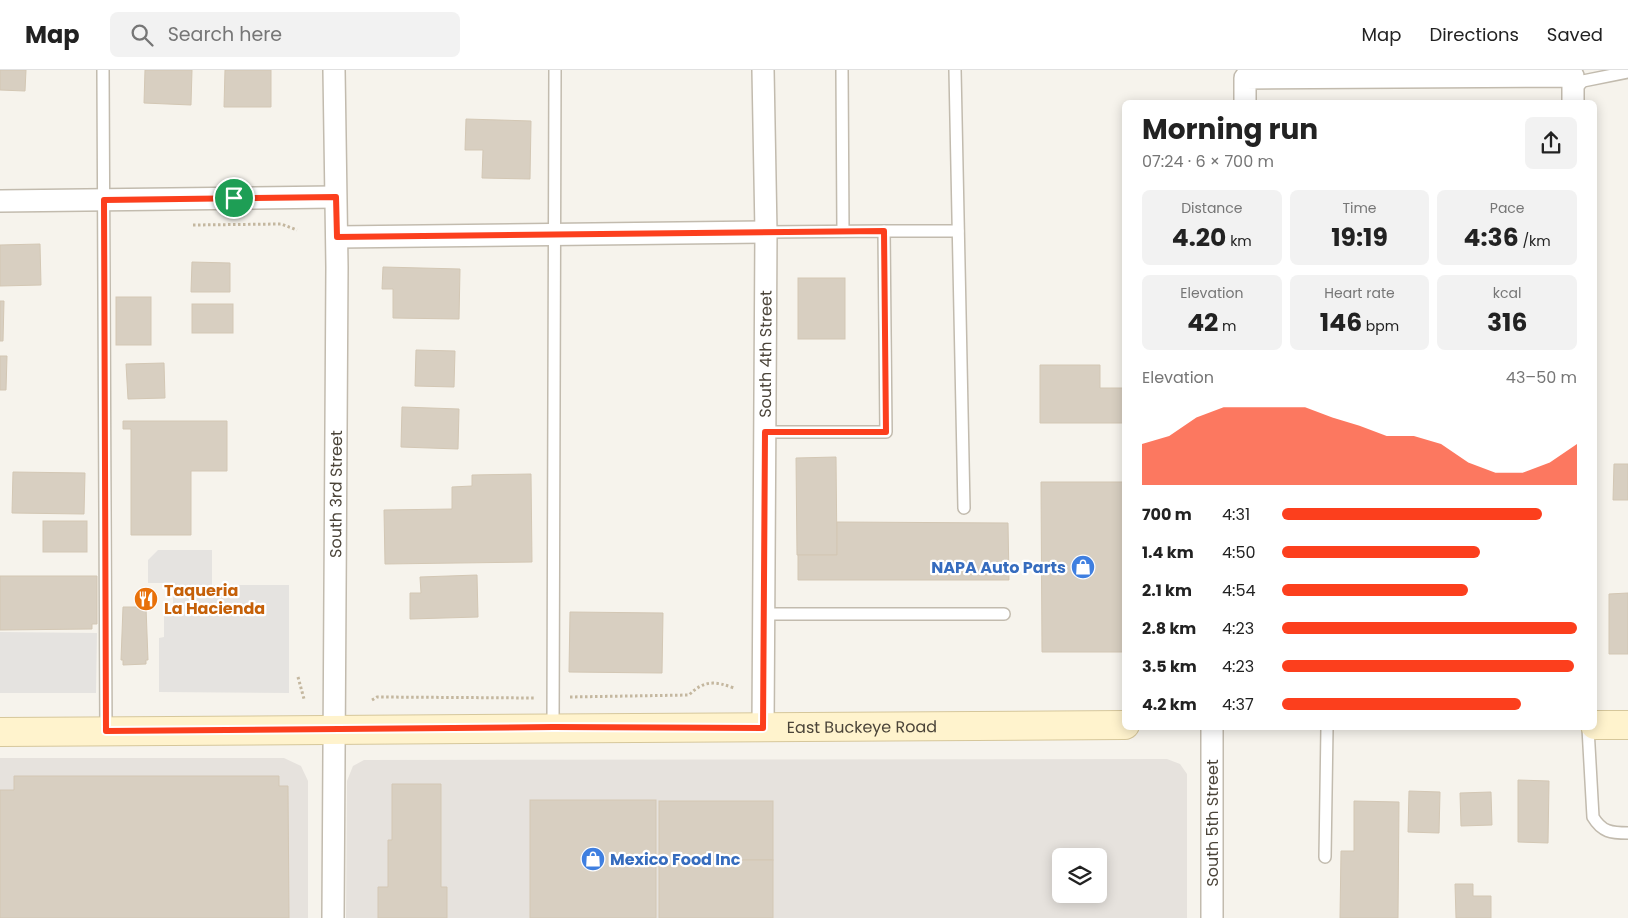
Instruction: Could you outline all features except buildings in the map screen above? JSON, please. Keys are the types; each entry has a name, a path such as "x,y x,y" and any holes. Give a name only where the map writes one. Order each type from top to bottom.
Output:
{"main road":[{"name":"East Buckeye Road","path":"0,732 553,727 763,728 1122,725"},
{"path":"1597,725 1628,725"}],"street":[{"name":"South 3rd Street","path":"333,918 336,729 337,237 334,70"},
{"name":"South 4th Street","path":"763,70 766,232 763,728"},
{"path":"1244,100 1245,78 1573,90"},
{"path":"0,201 336,197"},
{"path":"337,237 766,232"},
{"name":"South 5th Street","path":"1212,730 1212,918"}],"lane":[{"path":"104,70 106,731"},
{"path":"553,727 553,234 555,70"},
{"path":"842,70 843,231"},
{"path":"954,70 964,508"},
{"path":"1573,90 1583,81 1628,72"},
{"path":"765,432 886,432 884,231"},
{"path":"766,232 958,231"},
{"path":"764,614 1004,614"},
{"path":"1325,857 1326,730"},
{"path":"1588,730 1593,817 1598,826 1607,832 1628,832"}],"path":[{"path":"193,225 281,224 297,230"},
{"path":"298,677 304,699"},
{"path":"372,700 377,698"}],"shaded area":[{"path":"158,550 212,550 212,585 289,585 289,693 159,692 159,638 164,637 164,609 173,609 173,583 148,583 148,560"},
{"path":"0,632 97,633 96,693 0,693"},
{"path":"0,758 284,758 301,766 308,781 308,918 0,918"},
{"path":"1167,759 1180,764 1187,774 1187,918 346,918 347,781 353,766 364,760"}],"place":[{"name":"NAPA Auto Parts","path":"1083,567"},
{"name":"Taqueria La Hacienda","path":"146,599"},
{"name":"Mexico Food Inc","path":"593,859"}],"route":[{"path":"336,197 337,237 801,230 884,231 886,432 765,432 763,728 553,727 106,731 104,200 234,198 336,197"}]}
